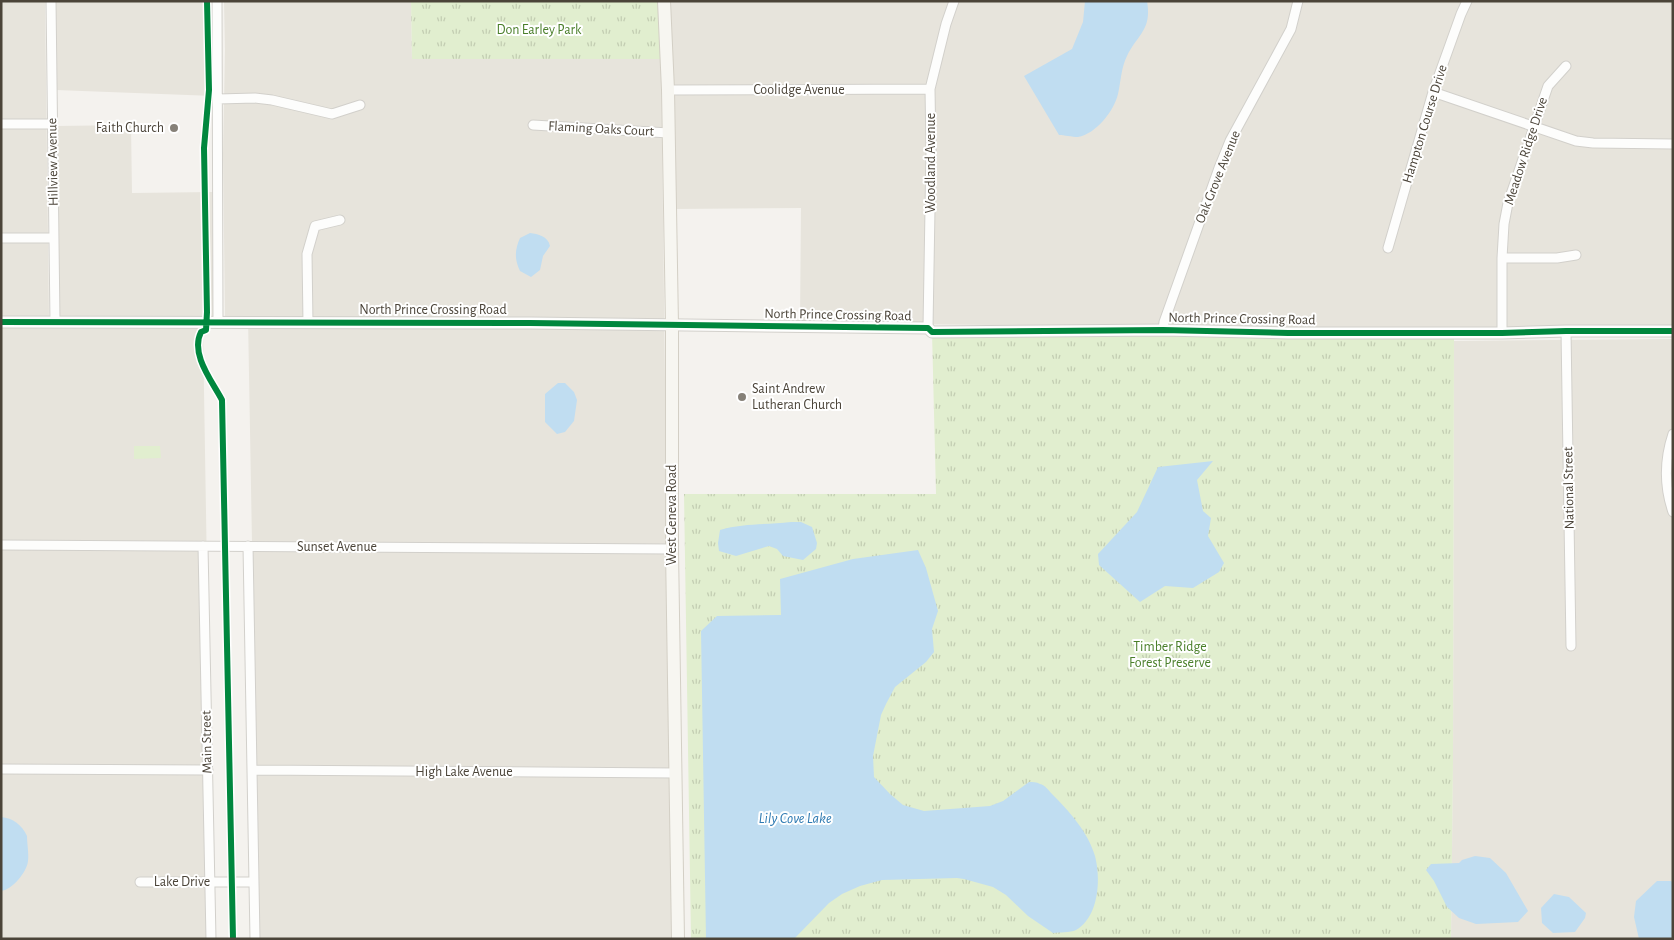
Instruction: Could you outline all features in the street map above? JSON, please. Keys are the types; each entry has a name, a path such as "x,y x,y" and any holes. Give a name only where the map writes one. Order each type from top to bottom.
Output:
{"main road":[{"name":"West Geneva Road","path":"664,1 668,90 672,325 672,549 678,939"}],"street":[{"name":"Hillview Avenue","path":"50,1 55,322"},
{"path":"217,1 218,323"},
{"name":"Woodland Avenue","path":"928,328 931,149 930,89 946,24 954,1"},
{"name":"Oak Grove Avenue","path":"1163,330 1164,322 1218,168 1230,141 1291,29 1298,1"},
{"name":"Hampton Course Drive","path":"1388,248 1433,92 1461,14 1468,1"},
{"name":"Meadow Ridge Drive","path":"1502,333 1502,258 1504,224 1508,202 1548,86 1566,66"},
{"name":"Coolidge Avenue","path":"668,90 930,89"},
{"path":"1433,92 1567,139 1584,142 1673,144"},
{"path":"218,99 255,98 272,100 332,114 360,106"},
{"path":"1,124 52,124"},
{"name":"Flaming Oaks Court","path":"533,126 669,133"},
{"path":"308,323 307,254 315,226 340,220"},
{"path":"1,238 54,238"},
{"path":"1502,258 1557,258 1576,255"},
{"name":"North Prince Crossing Road","path":"1,322 672,325 928,328 932,332 1163,330 1288,333 1502,333 1673,331"},
{"name":"National Street","path":"1566,331 1571,646"},
{"path":"1673,434 1667,456 1665,477 1673,512"},
{"name":"Sunset Avenue","path":"1,545 672,549"},
{"name":"Main Street","path":"203,546 211,939"},
{"path":"248,546 255,939"},
{"path":"1,769 208,770"},
{"name":"High Lake Avenue","path":"252,770 676,773"},
{"name":"Lake Drive","path":"140,882 254,882"}],"shaded area":[{"path":"1,1 45,1 49,317 1,318"},
{"path":"54,1 212,1 214,96 56,90"},
{"path":"224,1 411,1 412,59 661,59 672,939 259,939 248,317 225,316"},
{"path":"668,1 1673,1 1673,330 800,323 801,208 674,209"},
{"path":"131,125 132,193 213,192 215,317 58,318 56,126"},
{"path":"1,328 203,329 213,939 1,939"},
{"path":"1673,339 1673,939 1451,939 1454,341"}],"green space":[{"name":"Don Earley Park","path":"411,1 657,1 667,59 412,59"},
{"name":"Timber Ridge Forest Preserve","path":"932,332 1454,333 1451,939 691,939 684,494 936,494"},
{"path":"134,446 160,446 161,458 134,459"}],"water":[{"path":"1085,1 1147,1 1148,19 1125,61 1116,101 1103,121 1098,127 1085,135 1078,137 1059,135 1024,76 1072,49 1083,22"},
{"path":"530,233 545,238 550,246 543,256 540,270 531,277 520,271 516,254 520,238"},
{"path":"558,383 565,383 574,392 577,400 574,421 565,432 557,434 545,422 545,394"},
{"path":"1213,461 1197,480 1203,511 1211,518 1208,536 1224,563 1219,572 1193,588 1165,586 1140,602 1099,565 1098,554 1137,512 1158,467"},
{"path":"801,522 812,527 817,543 816,549 803,560 783,556 777,549 769,546 736,556 719,551 720,530 746,525"},
{"name":"Lily Cove Lake","path":"918,550 926,568 938,611 932,629 934,652 926,662 895,687 886,704 881,715 873,756 874,777 903,805 924,811 990,806 1003,801 1029,782 1036,782 1044,786 1077,822 1092,847 1097,865 1098,886 1094,907 1090,916 1076,930 1053,933 1028,916 1006,895 993,887 957,878 882,880 860,886 842,894 829,903 794,939 706,939 701,631 717,616 781,615 780,579 853,559"},
{"path":"1,817 17,823 23,829 27,836 28,861 22,875 14,884 1,891"},
{"path":"1475,856 1490,858 1506,873 1528,911 1518,922 1476,924 1459,918 1447,907 1434,881 1426,870 1431,864 1459,863 1462,860"},
{"path":"1657,881 1671,881 1673,883 1673,939 1639,939 1634,917 1636,901"},
{"path":"1554,894 1569,897 1586,913 1585,918 1575,932 1553,933 1542,923 1541,908"}],"cycle path":[{"path":"207,1 209,90 204,148 207,312 206,330 201,332 198,340 198,349 208,376 222,400 233,939"},
{"path":"1,322 530,323 928,328 932,332 1163,330 1288,333 1502,333 1673,331"}],"place":[{"name":"Faith Church","path":"174,128"},
{"name":"Saint Andrew Lutheran Church","path":"742,397"}]}
